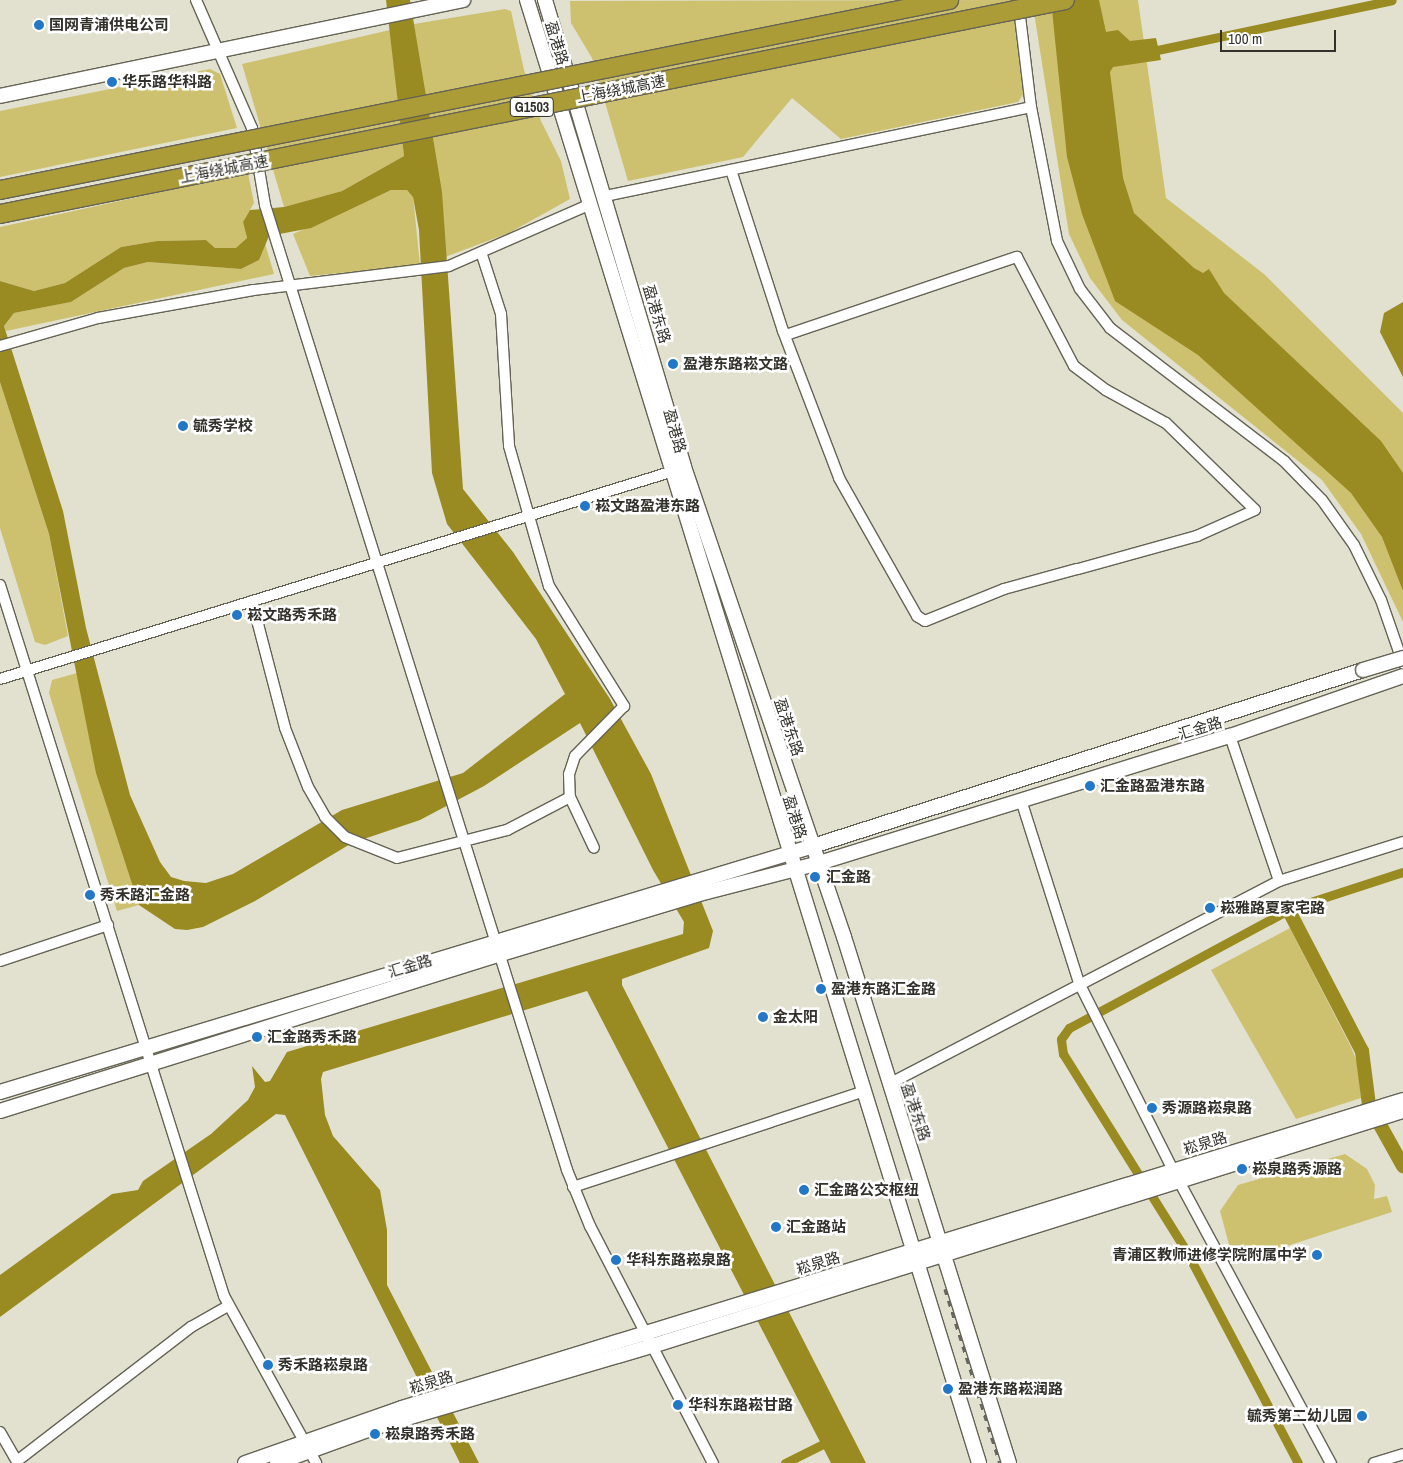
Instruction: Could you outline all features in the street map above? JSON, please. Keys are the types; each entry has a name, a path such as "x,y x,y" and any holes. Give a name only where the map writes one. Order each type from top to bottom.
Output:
{"highway":[{"name":"上海绕城高速","path":"0,190 949,0"},
{"name":"上海绕城高速","path":"0,214 1065,0"}],"main road":[{"path":"0,96 463,0"},
{"name":"盈港路","path":"527,0 795,870"},
{"name":"盈港东路","path":"545,0 605,196 684,467 819,863 889,1084 944,1246 1009,1463"},
{"name":"汇金路","path":"0,1111 152,1063 499,948 655,892 790,854 1403,658"},
{"name":"汇金路","path":"0,1092 147,1046 499,948 819,863 1230,736 1403,676"},
{"path":"795,870 979,1463"},
{"name":"崧泉路","path":"244,1463 1363,1118 1386,1110 1403,1100"},
{"name":"崧泉路","path":"1386,1110 1403,1111"},
{"name":"崧泉路","path":"277,1463 306,1445"}],"street":[{"path":"196,0 252,128 265,205 380,562 573,1187 648,1340 713,1463"},
{"path":"1018,0 1031,108 1057,241 1080,289 1110,328 1284,461 1322,500 1354,545 1377,592 1403,663"},
{"path":"605,196 1031,108"},
{"path":"731,170 786,335 839,478 917,616 925,621 1004,589 1197,536 1255,510 1166,423 1106,390 1074,366 1017,257 786,335"},
{"path":"0,346 98,318 290,284 415,273 449,266 482,255 591,204"},
{"path":"482,255 501,314 509,446 527,516 549,586 624,706 575,756 569,774 570,797 594,848"},
{"path":"0,679 684,467"},
{"path":"0,585 228,1306 316,1463"},
{"path":"252,601 285,728 325,817 345,837 397,858 507,830 570,797"},
{"path":"1230,736 1279,881"},
{"path":"1021,800 1079,983 1176,1175 1331,1463"},
{"path":"889,1084 1079,983 1279,881 1403,842"},
{"path":"0,961 108,925"},
{"path":"573,1187 865,1091"},
{"path":"0,1432 17,1462 191,1327 228,1306"},
{"path":"1374,1463 1403,1454"}],"shaded area":[{"path":"386,0 410,0 442,192 463,489 513,552 610,699 651,774 713,931 709,948 622,979 622,985 866,1463 831,1463 587,991 323,1072 321,1079 325,1115 333,1136 380,1190 387,1230 387,1285 479,1463 460,1463 285,1115 276,1114 0,1317 0,1275 112,1194 138,1190 143,1181 211,1134 248,1100 255,1087 252,1066 265,1082 270,1081 287,1052 683,934 684,922 653,870 580,723 484,786 420,820 352,843 255,901 203,927 187,930 175,929 139,905 96,773 49,534 0,382 0,281 34,291 65,283 121,247 157,241 206,240 215,248 236,248 247,238 243,222 250,210 284,207 342,191 404,156","holes":["391,190 407,190 413,197 419,230 432,473 447,524 536,639 565,694 463,773 342,810 233,874 206,883 184,881 171,877 160,862 130,795 86,628 63,511 4,326 14,313 71,302 124,268 148,262 241,269 259,260 269,236 311,228"]},
{"path":"1013,0 1024,93 1018,102 841,139 792,98 743,157 628,181 592,58 571,23 570,1"},
{"path":"1032,0 1138,0 1166,198 1264,274 1403,413 1403,622 1361,534 1322,480 1122,320 1090,278 1069,234"},
{"path":"1051,0 1099,0 1106,32 1118,30 1130,41 1156,38 1161,60 1113,67 1110,72 1123,178 1134,213 1194,268 1203,273 1209,269 1224,293 1381,441 1403,473 1403,591 1382,537 1351,493 1198,355 1115,301 1082,214 1067,157"},
{"path":"505,9 511,11 524,70 541,121 561,161 570,199 509,233 445,257 414,24"},
{"path":"390,30 404,156 342,191 284,207 242,64"},
{"path":"210,69 220,74 237,128 0,177 0,111"},
{"path":"248,173 254,203 243,222 247,238 237,248 215,248 206,240 157,241 121,247 65,283 34,291 0,281 0,227"},
{"path":"391,190 407,190 413,196 420,265 310,276 293,234"},
{"path":"264,240 274,274 6,331 4,326 14,313 71,302 124,268 148,262 241,269 259,260"},
{"path":"1403,302 1403,377 1380,332 1384,313"},
{"path":"0,382 49,534 68,636 45,645 35,642 0,528"},
{"path":"77,673 139,905 117,911 49,693 52,680"},
{"path":"1290,928 1351,1047 1358,1064 1361,1098 1296,1119 1211,970"},
{"path":"1345,1154 1367,1169 1375,1185 1374,1199 1387,1196 1392,1212 1234,1263 1220,1211 1238,1185"}],"waterway":[{"path":"1148,52 1392,0"},
{"path":"1298,1463 1185,1249 1063,1054 1061,1039 1069,1028 1292,908 1403,872"},
{"path":"1288,909 1362,1051 1369,1105 1403,1166"},
{"path":"785,1463 831,1440"}],"railway":[{"path":"945,1289 1000,1463"}],"place":[{"name":"国网青浦供电公司","path":"39,25"},
{"name":"华乐路华科路","path":"112,82"},
{"name":"盈港东路崧文路","path":"673,364"},
{"name":"毓秀学校","path":"183,426"},
{"name":"崧文路盈港东路","path":"585,506"},
{"name":"崧文路秀禾路","path":"237,615"},
{"name":"汇金路盈港东路","path":"1090,786"},
{"name":"汇金路","path":"815,877"},
{"name":"秀禾路汇金路","path":"90,895"},
{"name":"崧雅路夏家宅路","path":"1210,908"},
{"name":"盈港东路汇金路","path":"821,989"},
{"name":"金太阳","path":"763,1017"},
{"name":"汇金路秀禾路","path":"257,1037"},
{"name":"秀源路崧泉路","path":"1152,1108"},
{"name":"崧泉路秀源路","path":"1242,1169"},
{"name":"汇金路公交枢纽","path":"804,1190"},
{"name":"汇金路站","path":"776,1227"},
{"name":"青浦区教师进修学院附属中学","path":"1317,1255"},
{"name":"华科东路崧泉路","path":"616,1260"},
{"name":"秀禾路崧泉路","path":"268,1365"},
{"name":"盈港东路崧润路","path":"948,1389"},
{"name":"华科东路崧甘路","path":"678,1405"},
{"name":"毓秀第二幼儿园","path":"1362,1416"},
{"name":"崧泉路秀禾路","path":"375,1434"}]}
